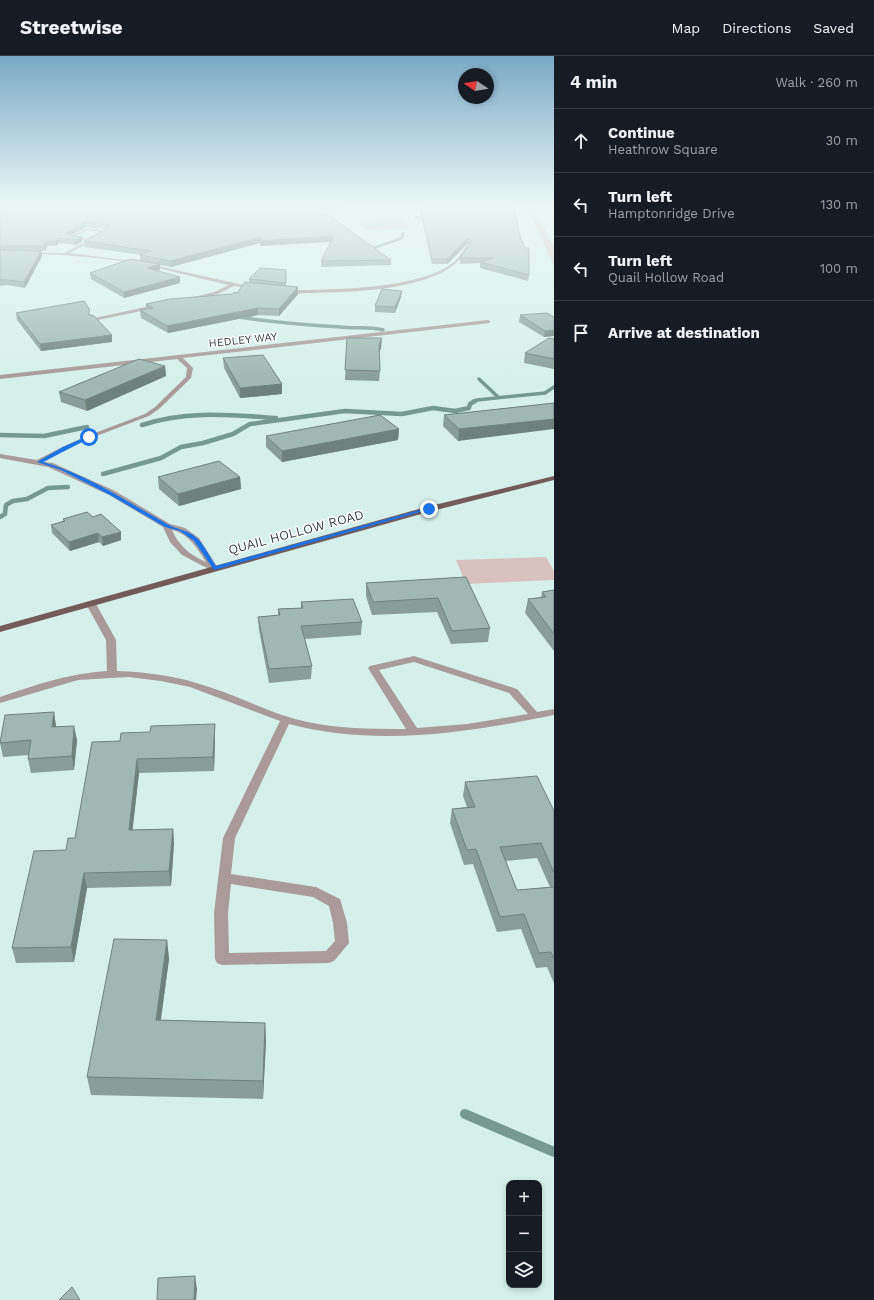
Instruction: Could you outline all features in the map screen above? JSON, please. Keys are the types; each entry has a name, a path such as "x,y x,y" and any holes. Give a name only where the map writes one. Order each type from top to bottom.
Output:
{"main road":[{"name":"QUAIL HOLLOW ROAD","path":"0,629 429,509 554,478"}],"street":[{"path":"145,265 234,285 263,289"},
{"path":"277,290 354,290 381,288 419,280 433,275 451,265"},
{"path":"188,300 216,293 234,285"},
{"path":"93,319 165,305"},
{"name":"HEDLEY WAY","path":"0,378 488,322"},
{"path":"39,462 64,448 147,415 157,408 189,378 190,368 179,357"},
{"path":"0,456 39,462 63,469 112,494 167,526 182,530 196,540 214,568"},
{"path":"167,526 171,538 191,559 214,568"},
{"path":"90,604 111,640 112,674"},
{"path":"413,731 373,668 414,659 513,691 534,716"},
{"path":"0,700 63,680 91,675 112,674 134,675 176,682 208,690 286,720 321,728 368,732 413,731 464,727 554,712"},
{"path":"225,878 316,892 334,903 340,924 342,943 329,957 222,959 221,913 229,838 286,720"}],"shaded area":[{"path":"546,557 554,571 554,580 466,584 456,560"}],"building":[{"path":"0,265 33,265 24,282 0,280"},
{"path":"113,265 157,265 147,268 180,277 124,292 90,273"},
{"path":"492,265 529,265 529,275"},
{"path":"260,268 286,270 286,283 249,279"},
{"path":"245,282 298,287 279,309 258,308 167,326 140,310 153,308 146,304 170,299 232,294 234,292 237,293"},
{"path":"382,289 402,291 395,307 375,306"},
{"path":"84,301 90,310 88,314 94,316 112,335 40,344 16,313"},
{"path":"547,313 554,317 554,330 545,331 520,315"},
{"path":"347,338 382,338 379,345 380,371 345,370"},
{"path":"549,338 554,339 554,359 525,353"},
{"path":"263,355 282,384 240,388 223,358"},
{"path":"139,359 165,366 85,400 59,392"},
{"path":"554,403 554,419 459,429 444,415"},
{"path":"380,415 399,429 282,451 266,436"},
{"path":"219,461 240,477 178,494 158,477"},
{"path":"87,512 93,517 101,514 121,532 102,537 98,533 69,542 51,525 65,521 63,519"},
{"path":"466,577 490,628 452,631 438,598 373,602 366,583"},
{"path":"554,590 554,634 528,599 546,597 542,592"},
{"path":"353,599 362,622 301,626 312,666 269,669 258,617 280,615 278,609 303,608 301,602"},
{"path":"54,712 52,727 74,726 72,756 28,759 31,740 0,743 5,715"},
{"path":"215,724 213,757 137,759 129,830 173,829 169,871 84,873 71,947 12,948 34,851 66,850 68,838 75,838 92,742 120,741 121,733 150,732 151,726"},
{"path":"537,776 554,811 554,873 541,843 500,847 517,890 554,887 554,959 551,952 539,953 524,914 500,917 476,849 467,850 452,809 475,807 465,782"},
{"path":"114,939 167,940 156,1020 265,1023 263,1081 87,1077"},
{"path":"195,1276 194,1300 157,1300 158,1278"},
{"path":"72,1287 80,1300 59,1300"}],"waterway":[{"path":"238,317 346,328 372,328 383,330"},
{"path":"479,379 498,397"},
{"path":"475,401 545,393 554,387"},
{"path":"103,474 161,458 181,447 203,443 233,434 250,424 345,411 402,414 433,408 455,411 469,408 470,404 475,401"},
{"path":"142,425 159,420 192,415 276,418"},
{"path":"0,435 44,436 87,427"},
{"path":"0,517 5,514 6,505 13,501 27,499 48,488 68,487"},
{"path":"465,1114 554,1152"}],"route":[{"path":"89,437 64,448 39,462 63,469 112,494 167,526 182,530 196,540 214,568 429,509"}]}
